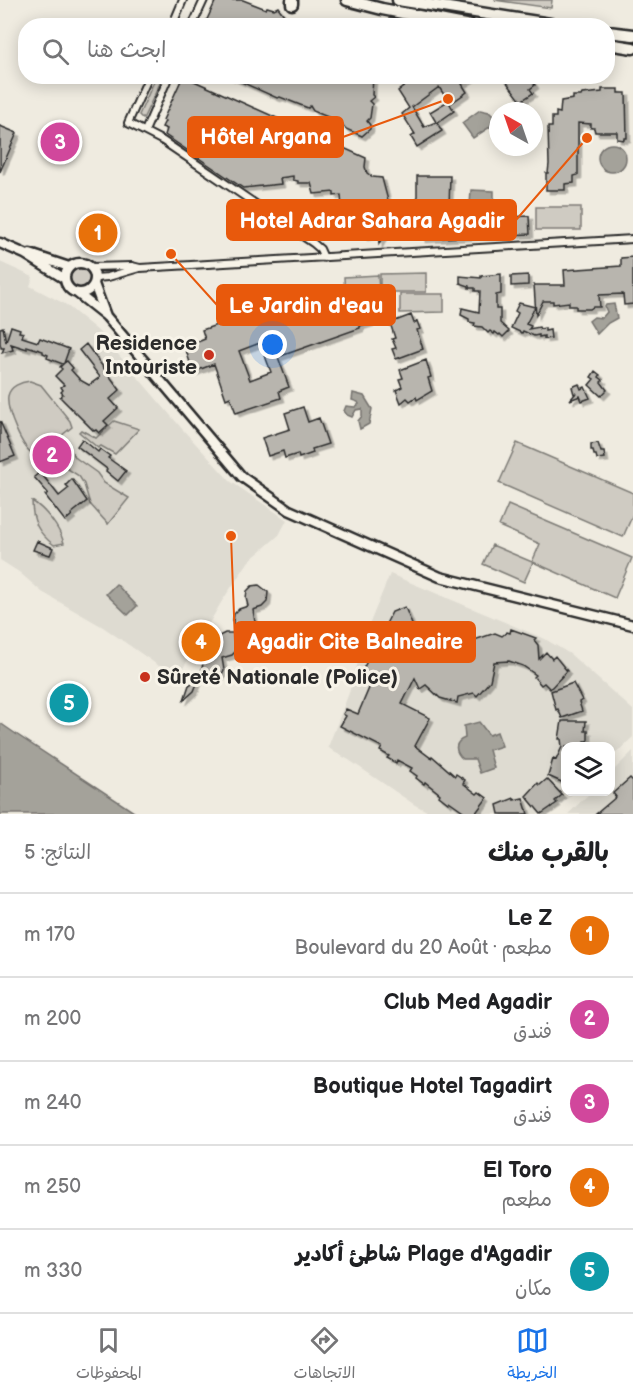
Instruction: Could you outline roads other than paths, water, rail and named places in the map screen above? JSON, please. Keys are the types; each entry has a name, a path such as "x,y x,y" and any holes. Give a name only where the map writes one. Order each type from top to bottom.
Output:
{"main road":[{"path":"347,0 429,18"},
{"path":"398,0 512,18"},
{"path":"615,33 633,34"},
{"path":"615,45 633,48"}],"street":[{"path":"175,18 183,0"},
{"path":"196,18 204,0"},
{"path":"145,84 128,123 145,131 317,246 324,258"},
{"path":"145,131 166,84"},
{"path":"77,293 85,293 95,281 140,268 633,239"},
{"path":"0,243 25,254 65,279"},
{"path":"25,254 34,254 69,267 81,263 90,267 132,266 140,268"},
{"path":"69,267 65,279 68,288 106,316 234,469 252,485 289,510 318,525 440,576 633,625"},
{"path":"90,267 106,316"}],"place":[{"name":"Hôtel Argana","path":"448,99"},
{"name":"Hotel Adrar Sahara Agadir","path":"587,138"},
{"name":"Boutique Hotel Tagadirt","path":"60,142"},
{"name":"Le Z","path":"98,233"},
{"name":"Le Jardin d'eau","path":"171,254"},
{"name":"Residence Intouriste","path":"209,355"},
{"name":"Club Med Agadir","path":"52,455"},
{"name":"Agadir Cite Balneaire","path":"231,536"},
{"name":"El Toro","path":"201,642"},
{"name":"Sûreté Nationale (Police)","path":"145,677"},
{"name":"Plage d'Agadir شاطئ أكادير","path":"69,703"}]}
